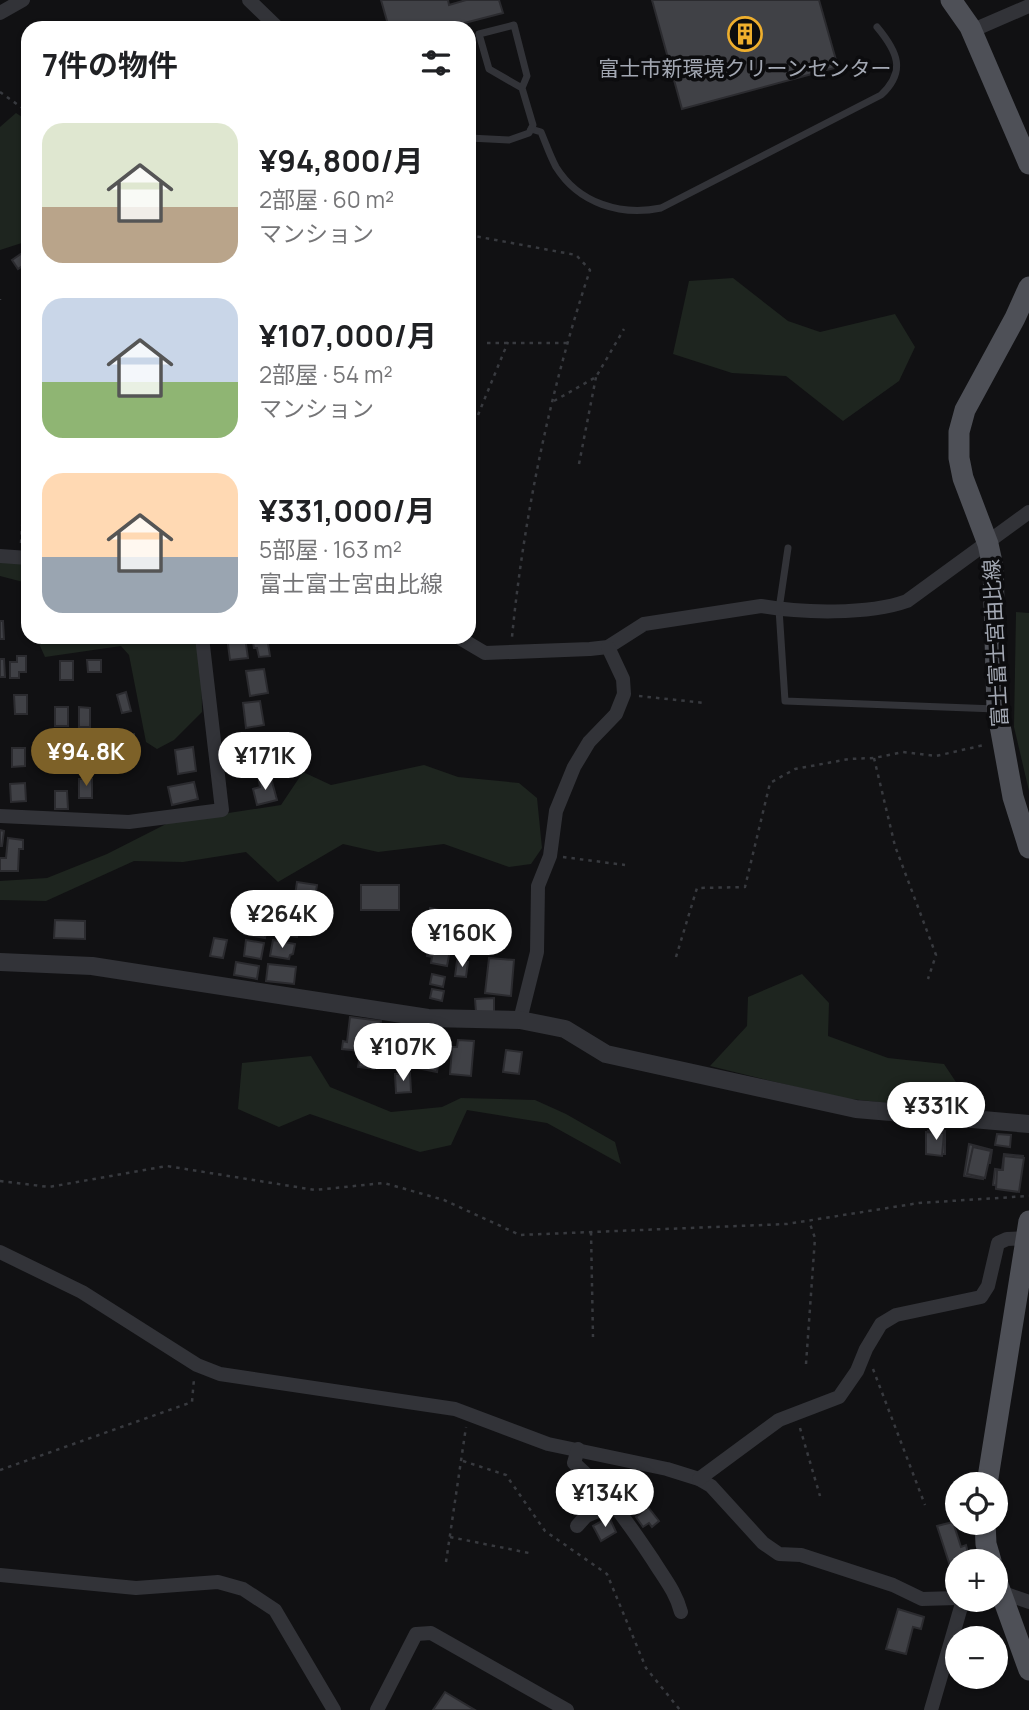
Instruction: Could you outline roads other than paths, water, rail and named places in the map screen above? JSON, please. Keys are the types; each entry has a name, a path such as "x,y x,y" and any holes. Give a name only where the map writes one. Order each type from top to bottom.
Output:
{"main road":[{"path":"951,0 971,31 1029,164"},
{"name":"富士富士宮由比線","path":"1029,287 965,410 959,432 963,478 988,544 994,578 997,709 1001,741 1013,797 1029,848"},
{"path":"989,1472 1027,1230"},
{"path":"1007,1612 1029,1670"}],"street":[{"path":"0,13 23,0"},
{"path":"250,0 271,21"},
{"path":"971,31 1029,6"},
{"path":"470,644 485,653 608,647 644,624 761,606 779,609 867,610 892,607 907,601 1029,512"},
{"path":"0,556 21,557"},
{"path":"0,816 129,822 222,810 203,644"},
{"path":"520,1020 537,952 538,886 550,856 556,811 574,768 589,742 616,714 624,694 623,679 608,647"},
{"path":"0,962 92,966 428,1017 520,1020 565,1029 606,1054 856,1109 1029,1124"},
{"path":"699,1479 779,1420 839,1397 857,1371 881,1324 896,1315 981,1297 988,1286 998,1243 1027,1230"},
{"path":"0,1252 82,1292 197,1365 220,1374 455,1409 548,1444 667,1469 699,1479 711,1486 763,1543 779,1553 801,1555 893,1585 922,1599 945,1598"},
{"path":"578,1449 574,1462 596,1482 632,1527 677,1596 681,1612"},
{"path":"577,1526 586,1517 614,1504"},
{"path":"0,1575 136,1588 218,1582 243,1589 275,1610 334,1710"},
{"path":"1008,1592 1029,1602"},
{"path":"930,1710 959,1612"},
{"path":"377,1710 416,1634 431,1633 567,1710"}],"lane":[{"path":"476,138 509,140 529,133 533,125 522,88 527,76 514,25 479,34 489,69 522,88"},
{"path":"531,129 541,132 556,166 573,187 586,197 615,209 644,211 661,208 881,95 892,85 897,57 890,42 877,27"},
{"path":"788,548 779,609 785,701 997,709"}],"place":[{"name":"富士市新環境クリーンセンター","path":"745,34"}]}
